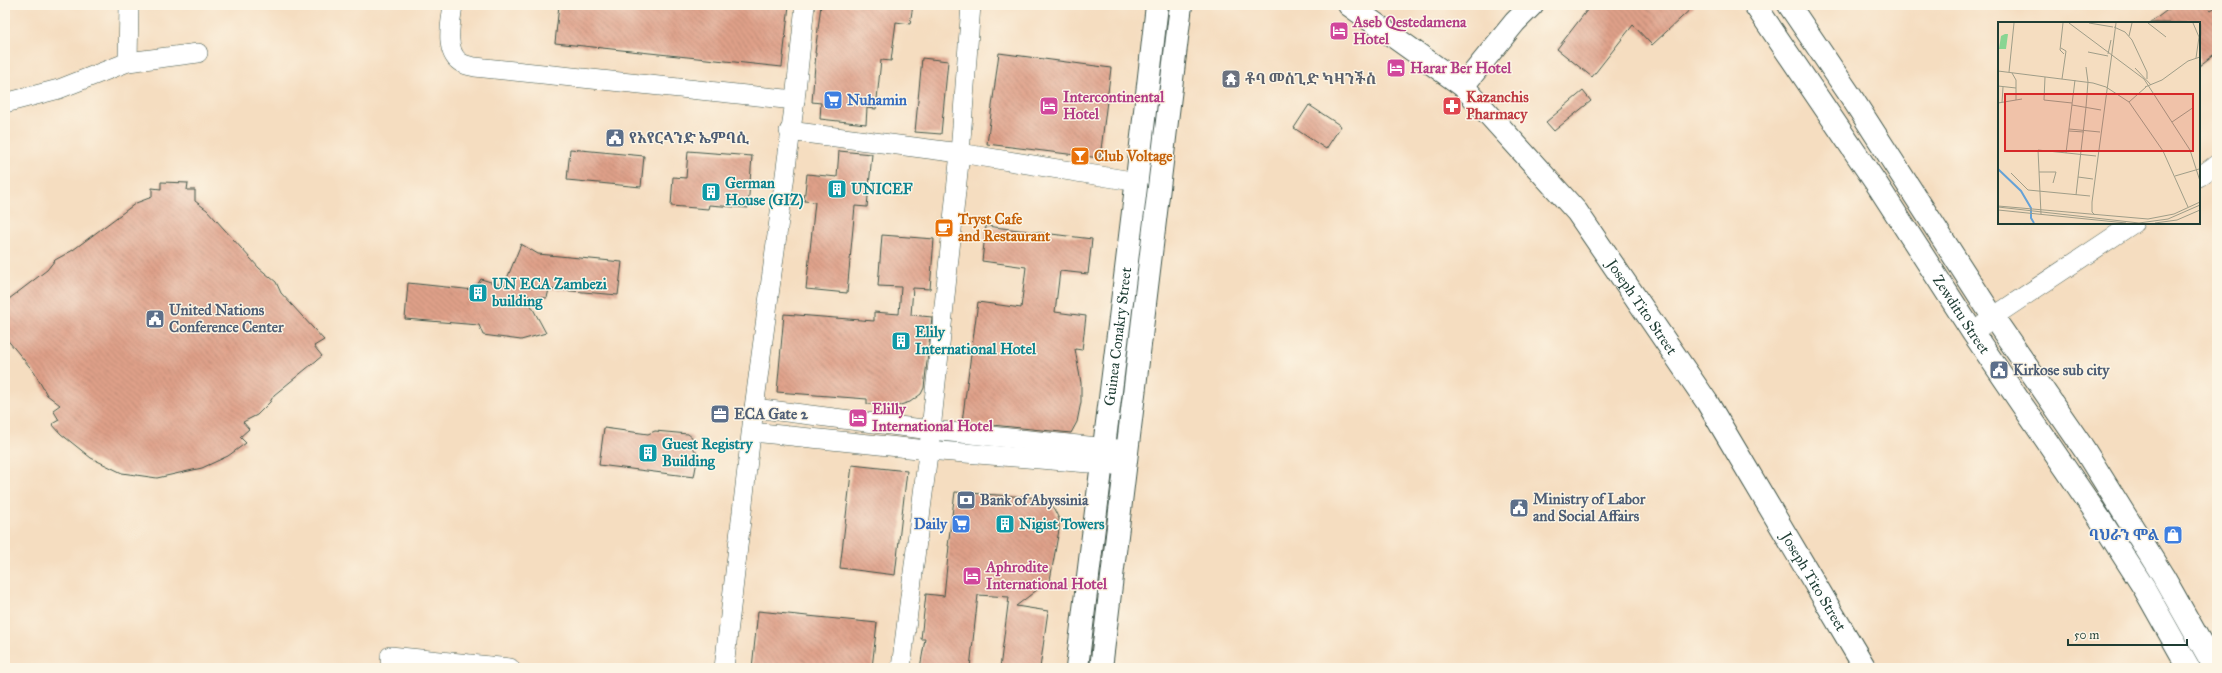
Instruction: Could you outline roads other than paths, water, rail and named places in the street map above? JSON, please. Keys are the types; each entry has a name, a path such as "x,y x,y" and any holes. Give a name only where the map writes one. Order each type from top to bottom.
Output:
{"main road":[{"name":"Guinea Conakry Street","path":"1077,668 1102,456 1138,182 1158,5"},
{"name":"Guinea Conakry Street","path":"1101,668 1181,5"},
{"name":"Joseph Tito Street","path":"1348,5 1463,86 1568,202 1599,244 1707,402 1865,668"},
{"path":"1463,86 1515,22 1532,5"},
{"name":"Zewditu Street","path":"1755,5 1878,186 1973,332 2104,525 2144,588 2189,668"},
{"name":"Zewditu Street","path":"1789,5 1850,95 1993,317 2084,449 2163,576 2216,668"},
{"path":"1127,265 1150,268"}],"street":[{"path":"128,62 129,5"},
{"path":"453,5 450,29 452,51 460,62 475,67 795,100"},
{"path":"724,668 754,408 789,131 795,100 805,5"},
{"path":"901,668 931,430 960,154 971,5"},
{"path":"5,102 59,89 128,62 198,53"},
{"path":"789,131 960,154 1138,182"},
{"path":"2200,176 2217,164"},
{"path":"1973,332 1993,317 2132,224"},
{"path":"754,408 931,430 1102,456"},
{"path":"752,432 928,450 1126,458"},
{"path":"391,668 390,656 510,668"}],"place":[{"name":"Aseb Qestedamena Hotel","path":"1339,31"},
{"name":"Harar Ber Hotel","path":"1396,68"},
{"name":"ቶባ መስጊድ ካዛንችስ","path":"1231,79"},
{"name":"Nuhamin","path":"833,100"},
{"name":"Intercontinental Hotel","path":"1049,106"},
{"name":"Kazanchis Pharmacy","path":"1452,106"},
{"name":"የአየርላንድ ኤምባሲ","path":"615,138"},
{"name":"Club Voltage","path":"1080,156"},
{"name":"UNICEF","path":"837,189"},
{"name":"German House (GIZ)","path":"711,192"},
{"name":"Tryst Cafe and Restaurant","path":"944,228"},
{"name":"UN ECA Zambezi building","path":"478,293"},
{"name":"United Nations Conference Center","path":"155,319"},
{"name":"Elily International Hotel","path":"901,341"},
{"name":"Kirkose sub city","path":"1999,370"},
{"name":"ECA Gate 2","path":"720,414"},
{"name":"Elilly International Hotel","path":"858,418"},
{"name":"Guest Registry Building","path":"648,453"},
{"name":"Bank of Abyssinia","path":"966,500"},
{"name":"Ministry of Labor and Social Affairs","path":"1519,508"},
{"name":"Daily","path":"961,524"},
{"name":"Nigist Towers","path":"1005,524"},
{"name":"ባህራን ሞል","path":"2173,535"},
{"name":"Aphrodite International Hotel","path":"972,576"}]}
